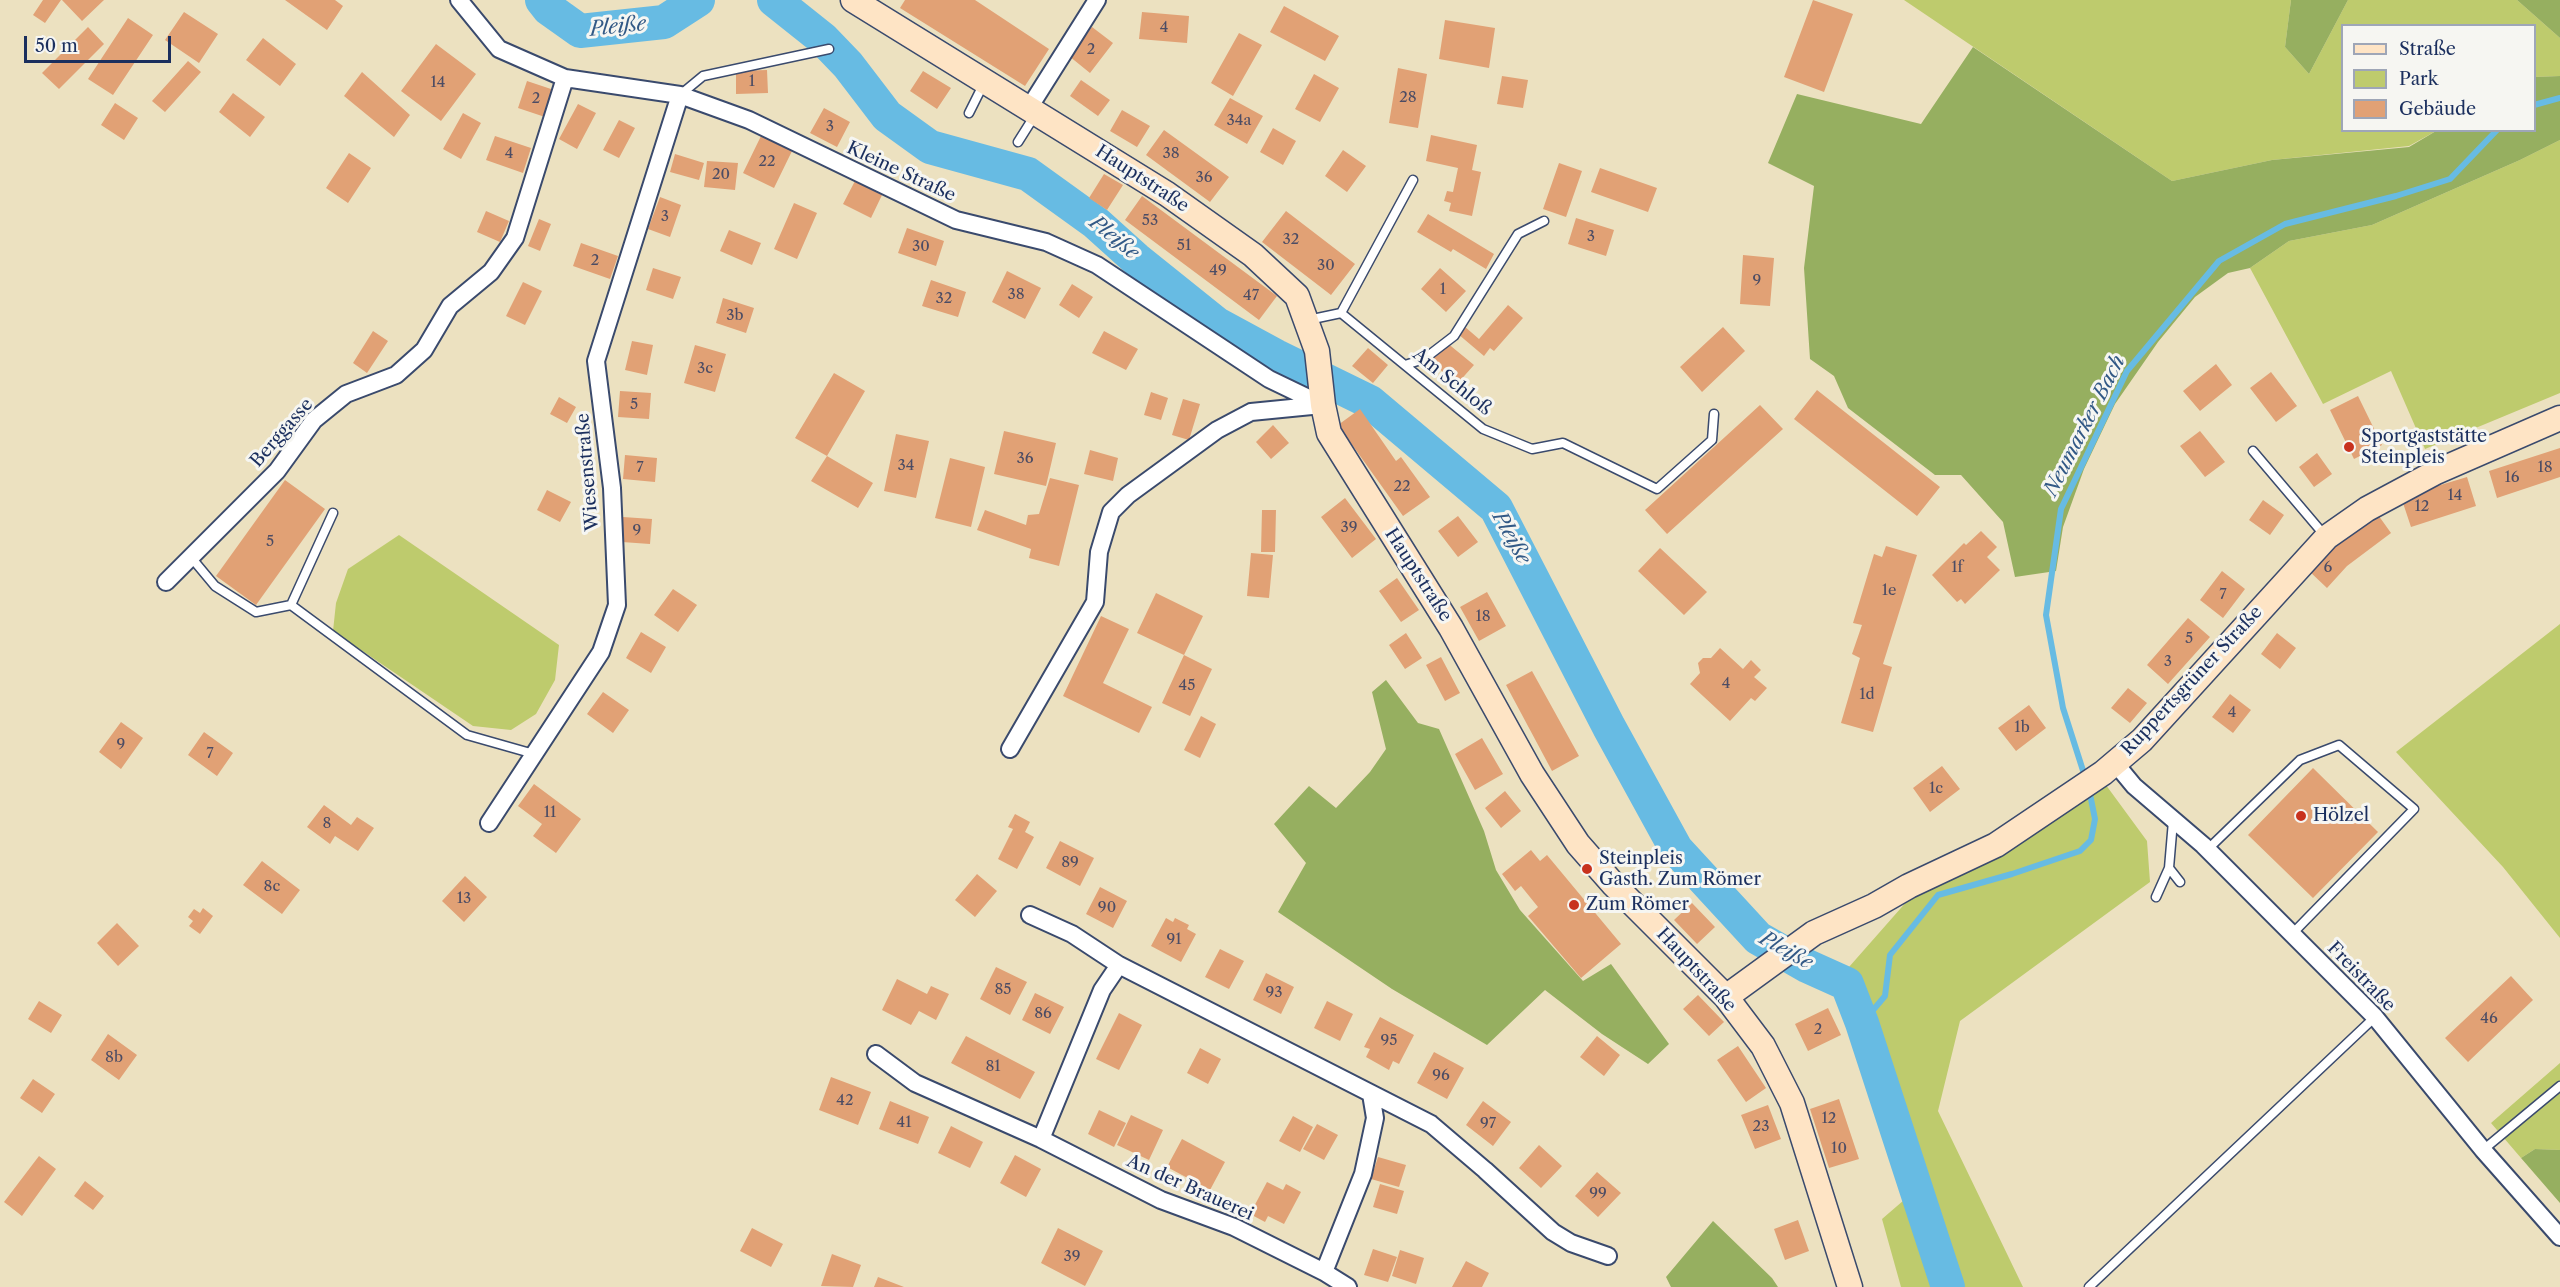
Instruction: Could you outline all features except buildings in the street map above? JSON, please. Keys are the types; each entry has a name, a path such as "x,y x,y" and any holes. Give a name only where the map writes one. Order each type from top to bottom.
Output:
{"main road":[{"name":"Hauptstraße","path":"853,0 1167,194 1253,255 1297,296 1317,351 1329,433 1451,628 1532,774 1578,844 1614,885 1726,997 1762,1046 1792,1103 1850,1287"},
{"name":"Ruppertsgrüner Straße","path":"1726,997 1814,933 1874,906 1909,886 1996,845 2109,768 2142,740 2326,537 2367,509 2436,472 2560,418"}],"street":[{"name":"Kleine Straße","path":"459,0 499,48 565,78 680,95 749,120 956,220 1046,242 1098,265 1269,379 1323,399"},
{"path":"1033,110 1098,0"},
{"name":"Berggasse","path":"166,582 277,471 314,420 346,394 396,375 424,350 450,306 491,272 515,238 565,78"},
{"name":"Wiesenstraße","path":"489,823 601,652 617,605 612,488 596,361 680,95"},
{"path":"1010,749 1095,602 1099,552 1111,512 1128,495 1217,430 1251,412 1323,399"},
{"name":"Freistraße","path":"2109,768 2134,786 2207,850 2375,1017 2483,1150 2560,1237"},
{"path":"1030,915 1072,934 1119,965 1431,1124 1553,1232 1571,1243 1608,1256"},
{"path":"1041,1139 1102,990 1119,965"},
{"name":"An der Brauerei","path":"876,1054 915,1083 1041,1139 1161,1200 1234,1227 1324,1272 1348,1287"},
{"path":"1324,1272 1363,1173 1375,1118 1371,1094"}],"lane":[{"path":"680,95 703,76 829,49"},
{"path":"969,113 985,81"},
{"path":"1018,142 1033,110"},
{"path":"1307,320 1341,313 1413,180"},
{"path":"1404,365 1424,359 1454,336 1518,234 1544,220"},
{"name":"Am Schloß","path":"1341,313 1483,429 1532,449 1563,443 1657,489 1712,440 1714,414"},
{"path":"2253,451 2326,537"},
{"path":"291,605 333,513"},
{"path":"190,556 215,586 256,612 291,605 466,735 534,754"},
{"path":"2207,850 2300,760 2339,745 2414,809 2292,934"},
{"path":"2156,897 2169,868 2173,820"},
{"path":"2169,868 2180,882"},
{"path":"2090,1287 2375,1017"},
{"path":"2483,1150 2560,1086"}],"green space":[{"path":"1904,0 2291,0 2285,47 2309,74 2348,0 2517,0 2560,38 2560,76 2536,77 2536,24 2341,24 2341,132 2434,132 2409,146 2272,160 2172,181"},
{"path":"2291,0 2348,0 2309,74 2285,47"},
{"path":"2517,0 2560,0 2560,38"},
{"path":"1973,47 2172,181 2272,160 2409,147 2434,132 2536,132 2536,77 2560,76 2560,140 2372,225 2289,241 2250,268 2228,273 2195,297 2158,342 2115,404 2084,469 2063,527 2056,571 2015,577 2003,522 1961,475 1935,475 1848,408 1834,376 1810,359 1804,268 1814,186 1768,163 1797,94 1921,124"},
{"path":"2560,140 2560,393 2425,449 2391,371 2323,404 2250,268 2289,241 2372,225"},
{"path":"399,535 559,645 555,680 536,714 511,730 473,726 333,631 336,603 348,569"},
{"path":"2560,624 2560,938 2503,867 2396,752"},
{"path":"1386,680 1418,723 1439,729 1484,831 1496,870 1520,910 1583,981 1611,964 1669,1044 1648,1064 1602,1034 1545,990 1487,1045 1392,989 1278,912 1306,863 1274,824 1309,786 1336,808 1370,772 1386,749 1372,692"},
{"path":"2103,781 2147,841 2150,882 1960,1021 1938,1111 2023,1287 1901,1287 1882,1219 1911,1194 1849,967 1908,900 2002,855"},
{"path":"2560,1063 2560,1150 2535,1149 2521,1158 2491,1123"},
{"path":"2535,1149 2560,1150 2560,1203 2521,1158"},
{"path":"1713,1221 1772,1278 1778,1287 1671,1287 1666,1277"}],"waterway":[{"name":"Pleiße","path":"542,0 549,9 580,31 664,22 698,0"},
{"name":"Pleiße","path":"774,0 823,39 848,65 887,116 930,147 1028,174 1096,223 1136,259 1217,324 1370,402 1496,508 1609,727 1676,849 1758,938 1807,966 1847,984 1862,1023 1948,1287"},
{"name":"Neumarker Bach","path":"2536,104 2560,98"},
{"name":"Neumarker Bach","path":"2086,780 2063,708 2046,615 2061,509 2127,371 2219,261 2285,224 2396,196 2450,179 2495,132"},
{"name":"Neumarker Bach","path":"1862,1023 1885,996 1890,955 1938,895 2012,874 2080,851 2091,840 2095,819 2089,789"}],"place":[{"name":"Sportgaststätte Steinpleis","path":"2349,447"},
{"name":"Hölzel","path":"2301,816"},
{"name":"Steinpleis Gasth. Zum Römer","path":"1587,869"},
{"name":"Zum Römer","path":"1574,905"}]}
